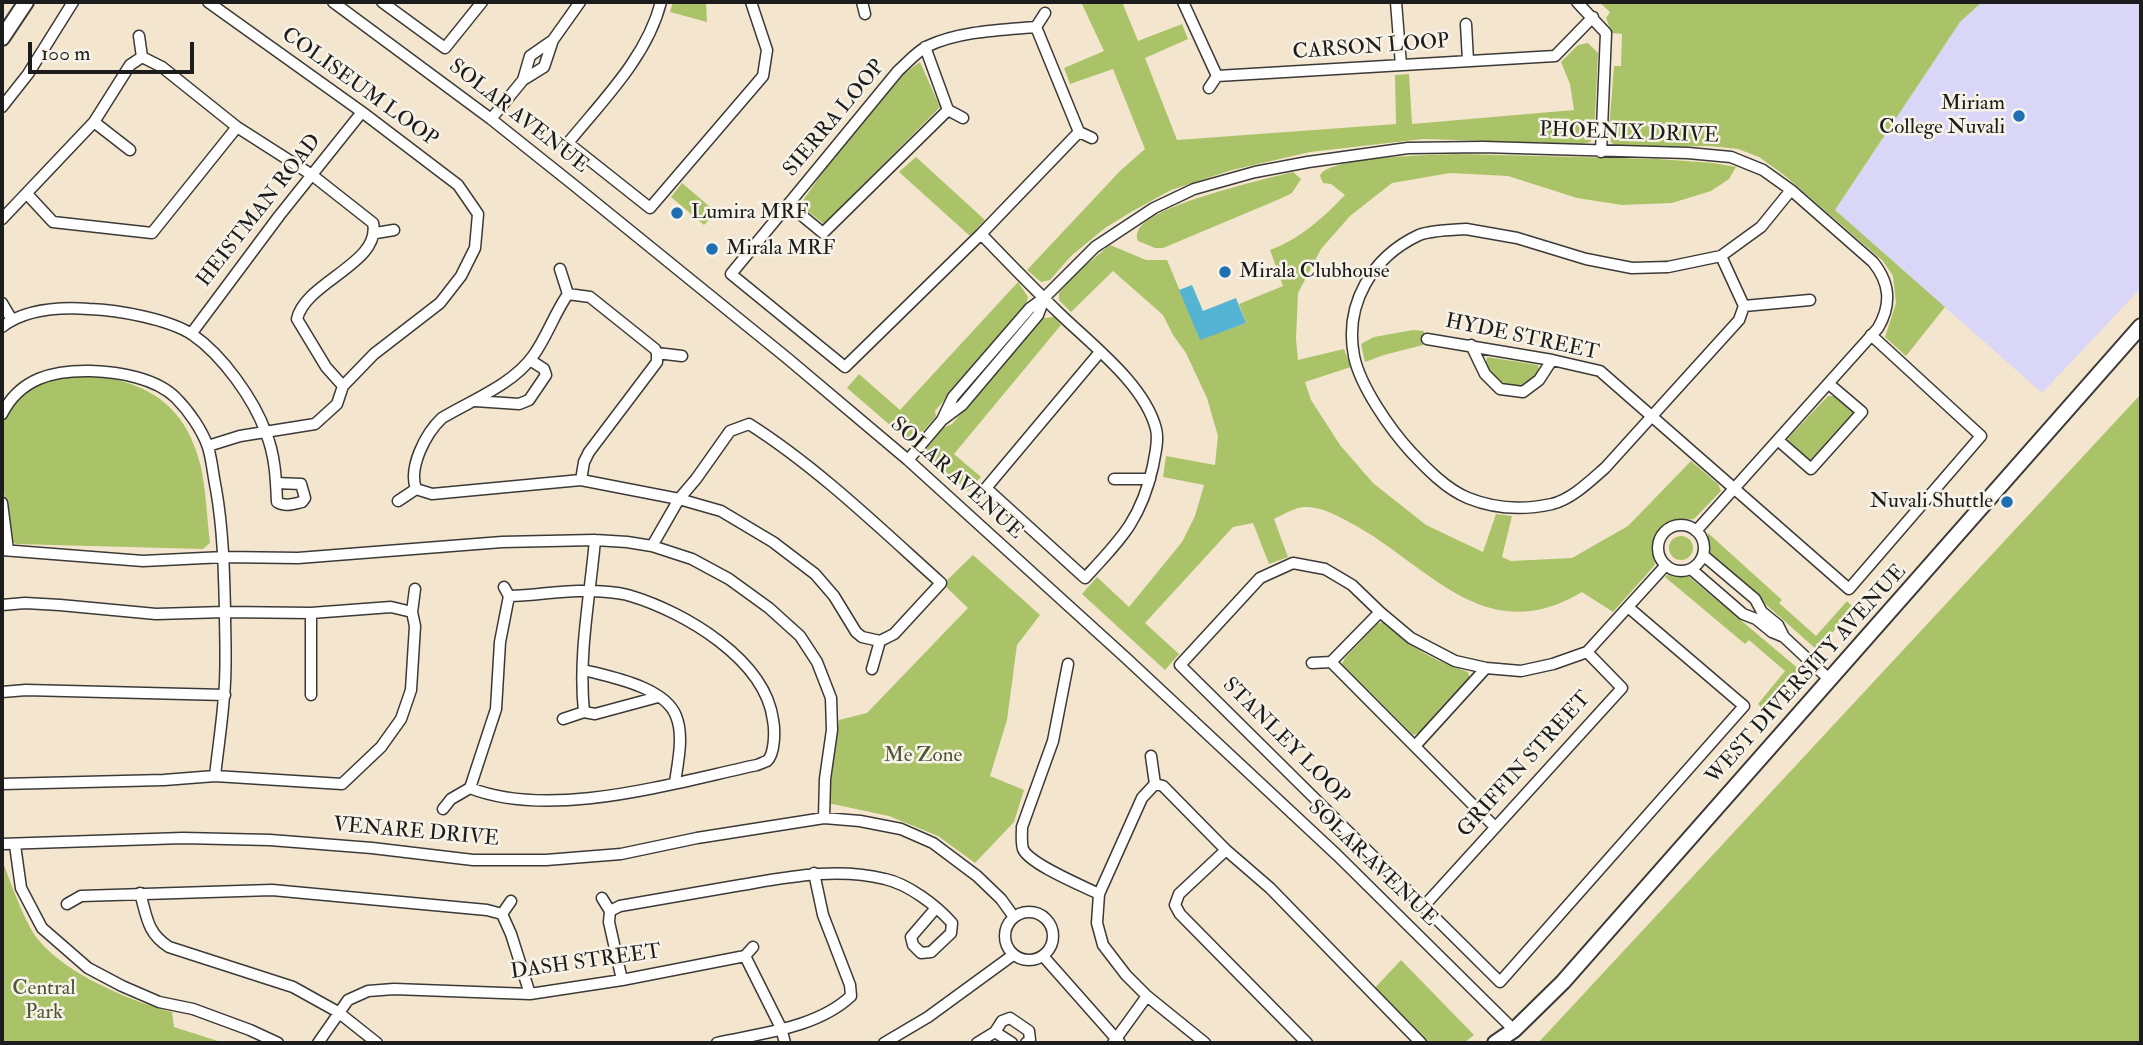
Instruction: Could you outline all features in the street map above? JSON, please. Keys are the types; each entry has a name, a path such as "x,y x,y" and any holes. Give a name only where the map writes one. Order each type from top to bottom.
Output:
{"street":[{"path":"2,38 26,2"},
{"path":"2,107 27,74 73,2"},
{"name":"COLISEUM LOOP","path":"208,2 362,112 458,185 478,214 475,248 461,276 440,303 396,335 343,386"},
{"name":"SOLAR AVENUE","path":"333,2 491,119 695,282 908,460 1327,846 1514,1030"},
{"path":"382,2 445,48 482,2"},
{"path":"491,119 523,80 544,67 553,40 580,2"},
{"path":"661,2 647,39 633,62 568,143 650,208 763,76 767,50 751,2"},
{"path":"862,2 865,14"},
{"path":"1183,2 1216,76 1209,88"},
{"path":"1396,2 1401,65"},
{"path":"1577,2 1606,33 1601,152"},
{"path":"1045,13 1036,27 1079,132 1092,138"},
{"name":"CARSON LOOP","path":"1216,76 1555,56 1593,17"},
{"path":"1466,24 1468,61"},
{"name":"SIERRA LOOP","path":"1036,27 1003,29 953,38 925,47 898,71 731,274 845,367 981,234 1079,132"},
{"path":"139,36 142,57"},
{"path":"523,80 530,56 553,40"},
{"path":"925,47 948,110 963,118"},
{"path":"2,219 94,122 130,65 142,57"},
{"path":"142,57 162,67 237,127 312,175 373,223 376,233 365,251 321,288 299,312 299,324 326,367 343,386 337,404 315,424 266,431 208,446"},
{"path":"789,205 823,233 948,110"},
{"name":"HEISTMAN ROAD","path":"191,334 254,248 362,112"},
{"path":"94,122 130,150"},
{"path":"27,194 53,222 152,233 237,127"},
{"name":"PHOENIX DRIVE","path":"908,460 942,420 962,405 1038,315 1044,298 1095,247 1154,208 1194,189 1255,172 1408,148 1483,147 1688,153 1731,157 1763,170 1791,190 1856,247 1883,275 1887,290 1883,320 1779,441 1696,531"},
{"path":"1721,256 1744,306 1739,320 1605,468 1581,488 1555,503 1524,509 1494,505 1467,498 1429,472 1398,438 1373,399 1354,358 1352,334 1355,306 1367,278 1387,254 1421,234 1466,229 1517,237 1586,260 1632,268 1668,267 1721,256 1761,227 1791,190"},
{"path":"376,233 394,230"},
{"path":"981,234 1025,279 1100,352 1130,383 1157,430 1156,452 1150,479 1138,515 1118,542 1084,578 986,488 1100,352"},
{"path":"559,269 568,294"},
{"path":"568,294 590,297 657,353 657,362 589,452 581,480"},
{"path":"416,489 413,470 434,425 510,377 530,360 543,342 556,311 568,294"},
{"path":"1744,306 1810,300"},
{"path":"2,303 12,320"},
{"path":"2,327 12,320 45,310 75,307 148,318 191,334 222,361 239,383 266,431 274,462 276,484"},
{"name":"WEST DIVERSITY AVENUE","path":"1495,1043 1514,1030 1563,982 2141,326"},
{"name":"HYDE STREET","path":"1427,339 1471,345 1600,371 1849,589 1981,436 1871,335"},
{"path":"1471,345 1485,374 1500,388 1523,392 1539,380 1552,360"},
{"path":"657,353 682,356"},
{"path":"472,401 519,404 529,400 546,374 544,369 530,360"},
{"path":"2,414 21,387 40,377 63,371 102,372 152,382 174,396 192,417 208,446 220,510 224,556 225,695 215,776"},
{"path":"1779,441 1811,469 1861,412 1829,384"},
{"path":"416,489 432,494 581,480 679,499 721,511 773,542 816,574 834,596 856,632 862,637 880,641 894,634 941,583 774,440 749,424 730,431 679,499 652,546"},
{"path":"1114,480 1150,479"},
{"path":"398,501 416,489"},
{"path":"2,503 5,550 143,561 224,556 298,558 502,542 595,540 627,541 692,559 739,586 769,608 800,636 817,662 831,698 832,730 825,779 824,818"},
{"path":"1681,525 1696,531 1703,542 1703,555 1701,561 1691,569 1675,570 1661,558 1659,543 1667,530 1681,525"},
{"path":"584,712 584,637 595,540"},
{"path":"1703,555 1755,599 1762,612 1778,625 1784,638"},
{"name":"STANLEY LOOP","path":"1628,607 1744,706 1500,982 1180,665 1260,578 1293,563 1325,569 1343,580 1411,638 1455,662 1486,668 1521,670 1553,664 1587,652 1666,565"},
{"path":"1691,569 1743,614 1756,619 1784,638 1830,680"},
{"path":"2,784 215,776 342,784 381,747 401,719 411,690 415,589"},
{"path":"443,808 451,799 470,788 496,709 506,591 591,590 628,595 687,620 733,654 753,674 768,697 774,721 772,752 767,761 675,782 581,799 523,801 485,794 470,788"},
{"path":"2,606 25,603 156,614 311,613 391,607 412,612"},
{"path":"1312,663 1331,662 1380,612"},
{"path":"311,613 311,695"},
{"path":"872,668 880,641"},
{"name":"GRIFFIN STREET","path":"1424,906 1622,688 1587,652"},
{"path":"1331,662 1495,827"},
{"path":"1068,664 1053,741 1022,827 1022,842 1024,851 1035,860 1099,894"},
{"path":"1415,746 1486,668"},
{"path":"584,670 632,683 670,706 676,716 680,734 675,782"},
{"path":"2,692 26,690 225,695"},
{"path":"563,719 584,712 595,714 659,697"},
{"path":"1151,756 1155,785"},
{"path":"1155,785 1142,798 1099,894 1097,923 1103,945 1126,975 1147,996 1205,1043"},
{"path":"1155,785 1163,786 1226,850 1270,888 1421,1043"},
{"name":"VENARE DRIVE","path":"2,844 183,838 270,840 473,860 546,860 621,854 697,838 824,818 860,821 901,829 933,843 976,876 1001,899 1014,917"},
{"path":"15,845 21,888 42,928 88,968 159,1002 193,1009 278,1043"},
{"path":"1226,850 1178,894 1175,905 1180,914 1307,1043"},
{"path":"716,1043 800,1024 841,1006 851,996 850,985 823,915 814,873"},
{"path":"610,911 620,906 814,873 860,874 888,879 911,891 936,908 952,923 951,933 931,952 921,953 913,945 911,937 936,908"},
{"path":"67,904 81,896 272,890 487,910 502,914"},
{"path":"140,894 151,932 157,940 169,947 293,987 338,1012 377,1043"},
{"path":"601,898 610,911 609,922 622,980"},
{"path":"502,914 510,901"},
{"path":"1029,912 1037,914 1049,923 1053,937 1043,956 1028,960 1013,955 1005,936 1014,917 1029,912"},
{"path":"502,914 530,994"},
{"path":"753,947 745,956 781,1028 785,1043"},
{"path":"884,1043 928,1017 1013,955"},
{"name":"DASH STREET","path":"318,1043 348,1000 368,992 394,989 530,994 622,980 745,956"},
{"path":"1043,956 1116,1042 1147,996"},
{"path":"977,1043 995,1032 1002,1021 1010,1018 1029,1031 1031,1040 1026,1043"},
{"path":"995,1032 1012,1043"}],"shaded area":[{"name":"Miriam College Nuvali","path":"1982,2 2141,2 2141,288 2042,393 1835,210 1960,22"}],"green space":[{"path":"673,2 706,2 707,22 670,12"},
{"path":"1081,2 1122,2 1138,41 1182,24 1188,39 1145,58 1177,140 1396,124 1395,75 1409,74 1412,124 1574,110 1570,84 1561,62 1578,45 1588,43 1598,53 1594,137 1590,142 1582,144 1423,139 1310,152 1232,170 1171,190 1131,212 1105,228 1071,256 1050,280 1041,282 1027,270 1120,171 1145,149 1113,69 1070,84 1064,68 1104,51"},
{"path":"1599,2 1982,2 1960,22 1835,210 1945,307 1906,356 1885,337 1896,303 1893,276 1883,261 1784,175 1759,157 1738,149 1710,146 1618,147 1611,142 1609,130 1614,66 1621,66 1622,34 1612,33 1606,18 1610,12"},
{"path":"920,62 940,107 824,224 800,205 870,109 903,75"},
{"path":"1458,154 1658,159 1736,167 1729,179 1711,191 1672,203 1622,205 1577,198 1508,176 1450,173 1392,183 1350,216 1321,249 1298,293 1298,360 1344,349 1351,367 1305,382 1311,400 1340,445 1373,483 1426,525 1483,552 1496,514 1512,516 1502,557 1511,561 1572,558 1628,526 1691,461 1718,484 1721,491 1694,519 1670,522 1659,530 1653,548 1656,561 1654,566 1613,612 1582,592 1547,608 1515,612 1486,607 1431,578 1378,539 1349,522 1316,508 1300,508 1274,519 1288,557 1269,564 1253,523 1233,527 1145,623 1179,654 1165,670 1082,594 1097,577 1129,607 1182,542 1195,516 1204,485 1163,477 1166,456 1215,465 1218,436 1207,398 1186,353 1163,315 1113,271 1071,312 1059,300 1059,293 1076,273 1110,245 1146,260 1167,260 1200,339 1246,323 1239,304 1283,286 1270,250 1310,227 1345,195 1331,184 1323,183 1320,176 1327,169 1341,164 1383,158"},
{"path":"916,157 985,220 970,236 899,172"},
{"path":"1293,172 1301,179 1292,193 1282,198 1163,248 1155,248 1138,241 1138,231 1146,221 1163,212 1209,194"},
{"path":"682,183 716,212 704,225 671,197"},
{"path":"1018,282 1028,297 1026,304 935,411 936,416 912,444 847,388 859,374 900,410"},
{"path":"1054,317 1061,325 954,454 981,477 968,491 923,453 943,428 952,424 1039,322 1043,318"},
{"path":"1413,330 1424,331 1423,345 1365,362 1361,344 1374,337"},
{"path":"1487,357 1538,365 1539,372 1522,387 1509,388 1491,373 1486,362"},
{"path":"66,374 113,379 134,385 168,406 182,422 193,442 203,476 210,543 203,549 16,544 11,541 2,478 2,422 10,405 24,390"},
{"path":"2141,394 2141,1043 1538,1043"},
{"path":"1828,396 1834,396 1853,411 1854,416 1814,460 1808,461 1789,445 1788,438"},
{"path":"1708,533 1782,600 1779,603 1816,636 1847,601 1854,608 1817,650 1708,553"},
{"path":"1681,536 1692,543 1693,548 1686,559 1681,560 1670,553 1669,548 1676,537"},
{"name":"Me Zone","path":"973,555 1040,615 1017,645 1007,720 990,776 1024,790 1014,822 975,863 938,836 889,816 828,803 839,720 867,713 968,608 943,584"},
{"path":"1688,576 1800,670 1765,711 1758,704 1785,671 1749,640 1745,644 1665,577"},
{"path":"1383,622 1422,652 1468,672 1470,679 1419,733 1413,735 1342,664 1377,624"},
{"name":"Central Park","path":"2,860 31,929 56,957 74,970 114,991 172,1012 174,1027 224,1043 2,1043"},
{"path":"1401,960 1474,1035 1464,1043 1421,1043 1371,992"}],"water":[{"path":"1192,285 1203,311 1236,298 1246,323 1200,340 1179,290"}],"place":[{"name":"Miriam College Nuvali","path":"2019,116"},
{"name":"Lumira MRF","path":"677,213"},
{"name":"Mirala MRF","path":"712,249"},
{"name":"Mirala Clubhouse","path":"1225,272"},
{"name":"Nuvali Shuttle","path":"2007,502"}]}
